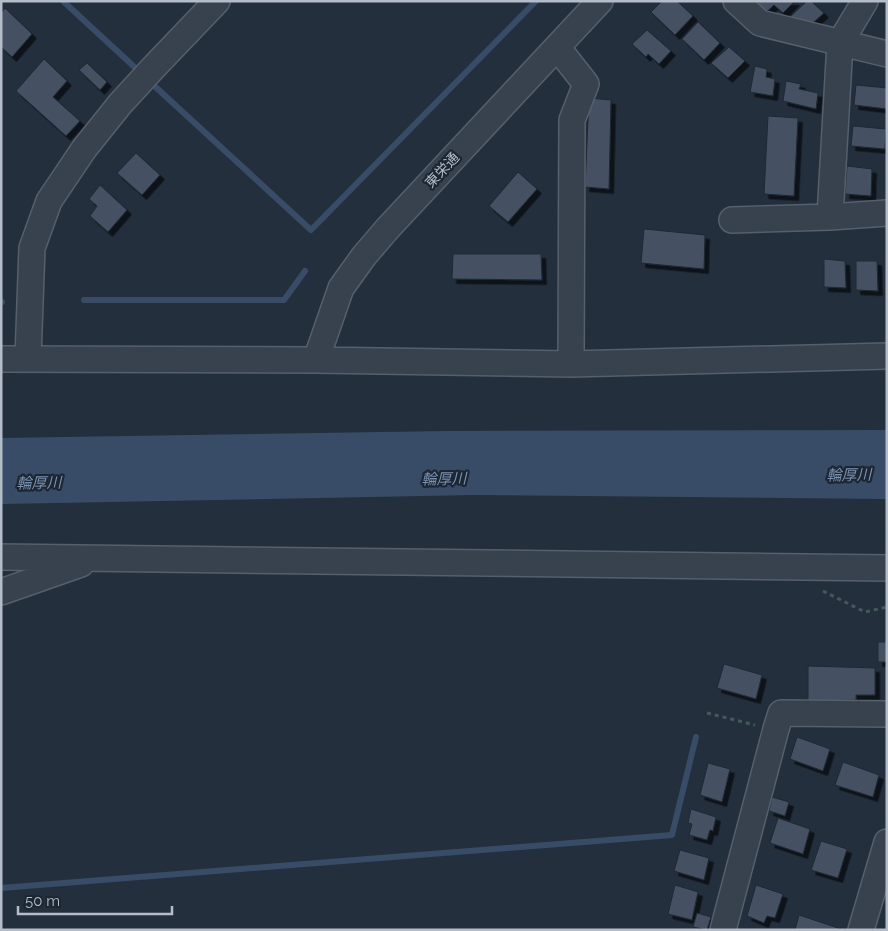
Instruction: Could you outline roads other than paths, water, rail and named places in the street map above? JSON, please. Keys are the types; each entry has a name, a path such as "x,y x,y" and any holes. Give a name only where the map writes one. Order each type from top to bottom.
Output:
{"street":[{"path":"28,358 32,248 49,201 84,149 130,92 217,1"},
{"name":"東栄通","path":"316,360 341,288 364,256 600,1"},
{"path":"736,1 760,23 887,54"},
{"path":"830,217 840,43 865,1"},
{"path":"557,47 586,84 572,120 571,364"},
{"path":"732,220 830,217 887,212"},
{"path":"1,359 316,360 571,364 887,356"},
{"path":"1,558 887,568"},
{"path":"1,592 100,558"},
{"path":"723,930 781,714 887,714"},
{"path":"861,930 887,842"}],"water":[{"name":"輪厚川","path":"887,430 887,499 473,495 1,504 1,438 447,431"}],"waterway":[{"path":"63,1 142,74"},
{"path":"149,81 311,230 536,1"},
{"path":"84,300 284,300 305,271"},
{"path":"1,888 672,835 696,737"}]}
